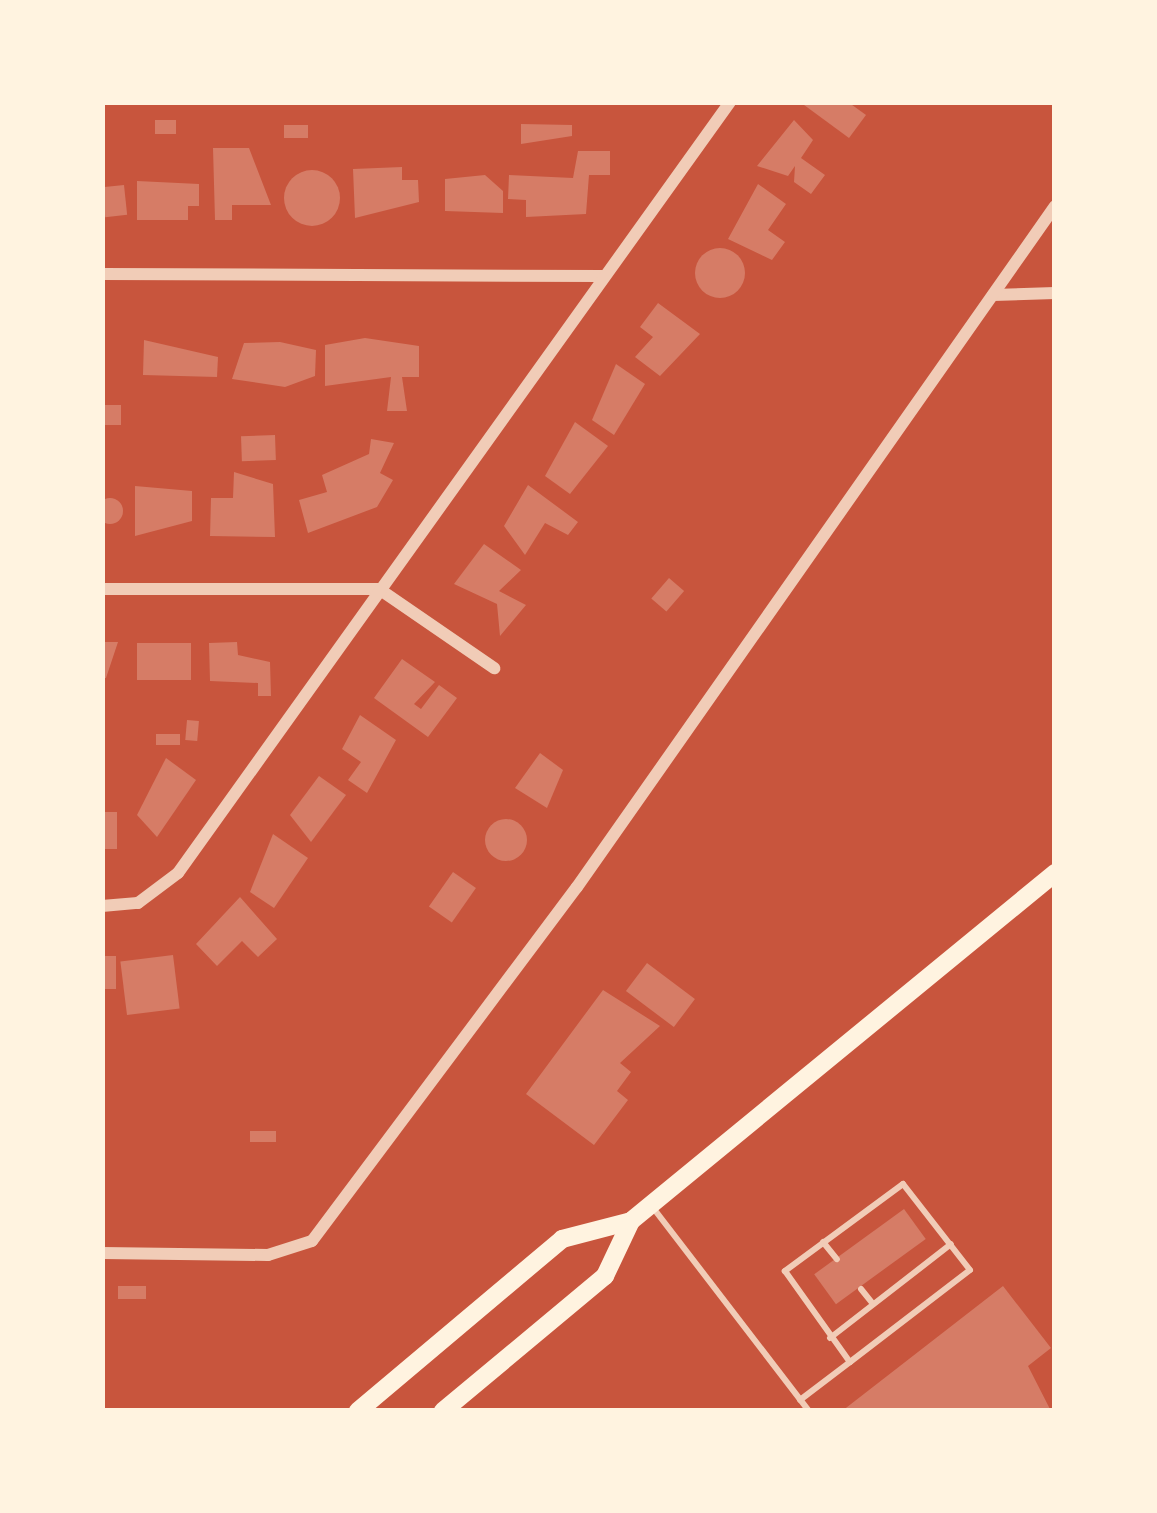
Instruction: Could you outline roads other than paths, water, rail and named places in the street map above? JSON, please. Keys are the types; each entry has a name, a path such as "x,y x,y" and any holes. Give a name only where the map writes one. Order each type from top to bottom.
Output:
{"main road":[{"path":"443,1411 604,1276 631,1222 1052,883"},
{"path":"358,1411 562,1239 631,1222"}],"street":[{"path":"102,906 160,891 194,851 730,102"},
{"path":"102,1253 268,1255 312,1241 1055,206"},
{"path":"102,274 603,276"},
{"path":"992,295 1055,293"},
{"path":"102,589 380,589 494,668"}],"lane":[{"path":"800,1400 850,1362 970,1270 903,1184 823,1242 785,1278 850,1362"},
{"path":"651,1206 808,1411"},
{"path":"823,1242 837,1259"},
{"path":"830,1338 951,1244"},
{"path":"861,1289 873,1304"}]}
